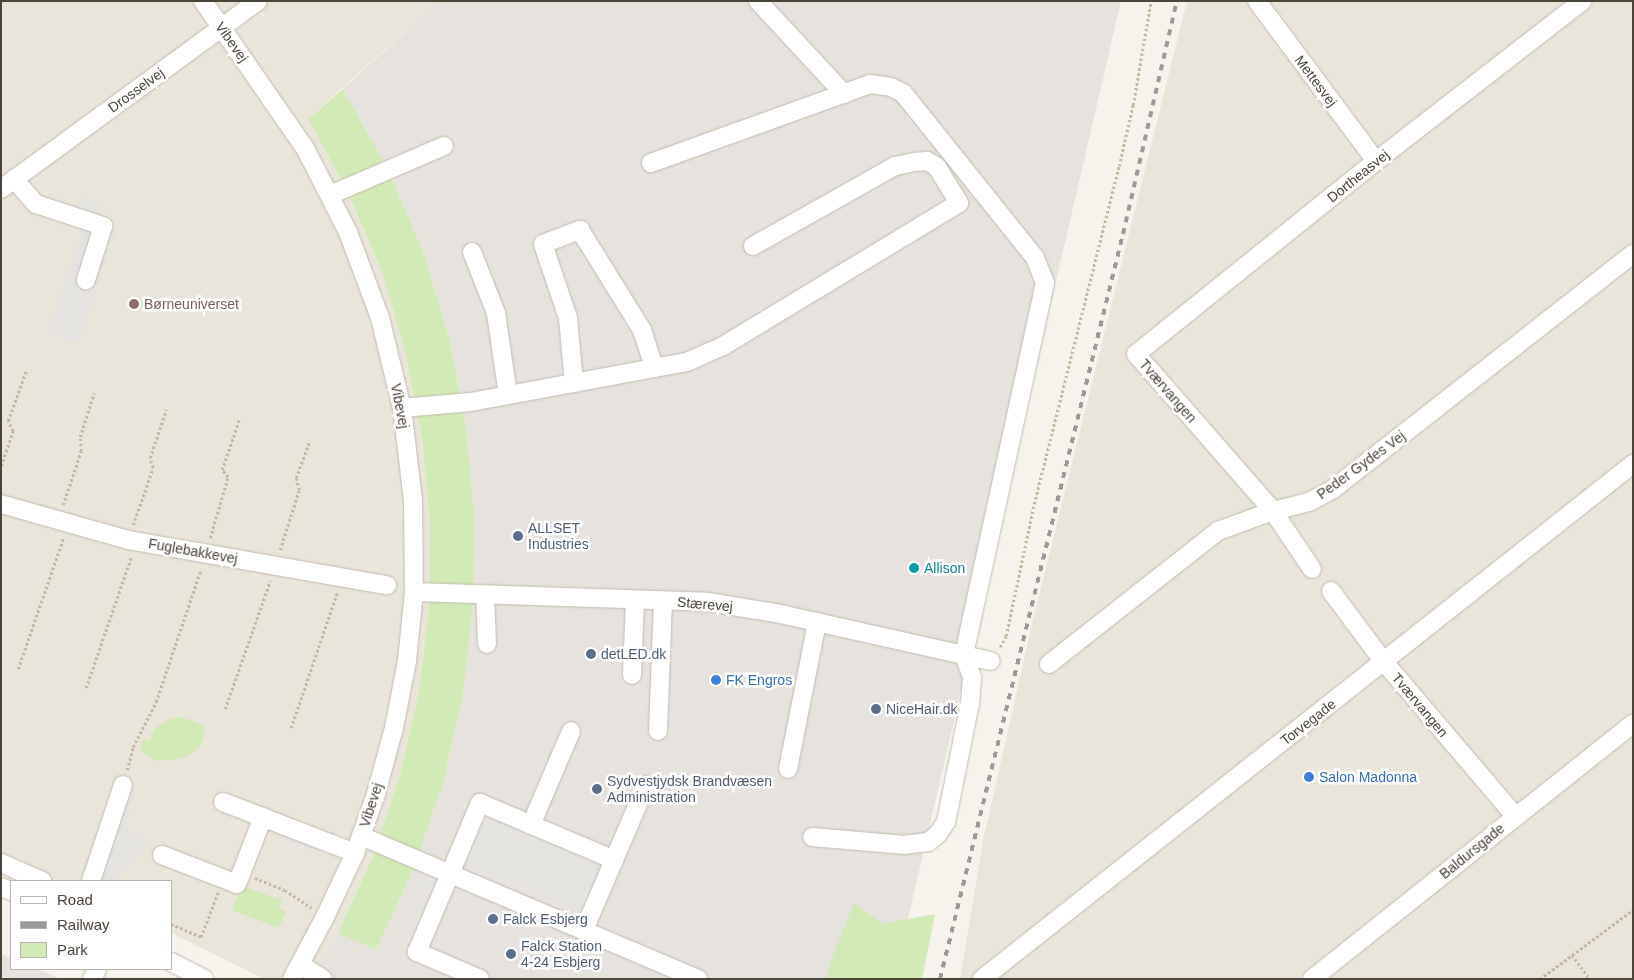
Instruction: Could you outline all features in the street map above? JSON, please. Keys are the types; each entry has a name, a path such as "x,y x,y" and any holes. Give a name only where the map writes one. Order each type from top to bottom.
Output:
{"street":[{"name":"Vibevej","path":"203,1 306,150 348,232 380,318 402,408 414,500 414,592 407,661 394,728 355,853 325,917 296,971"},
{"name":"Drosselvej","path":"86,280 104,226 36,204 8,184 258,1"},
{"path":"758,1 844,94"},
{"name":"Mettesvej","path":"1257,1 1376,161"},
{"name":"Dortheasvej","path":"1136,354 1376,161 1582,1"},
{"path":"651,163 870,84 891,87 903,93 1035,258 1045,283 964,655 972,677 970,703 946,822 938,834 928,842 905,845 812,836"},
{"path":"330,195 444,146"},
{"path":"402,408 471,402 686,362 723,346 959,203 937,167 927,161 914,162 895,166 753,246"},
{"path":"574,383 568,318 543,244 580,230 642,330 654,368"},
{"path":"472,252 496,313 508,396"},
{"name":"Peder Gydes Vej","path":"1050,664 1218,531 1273,511 1309,502 1334,489 1633,254"},
{"name":"Tværvangen","path":"1136,354 1273,511 1312,569"},
{"name":"Torvegade","path":"982,979 1633,464"},
{"name":"Fuglebakkevej","path":"1,504 132,541 387,586"},
{"name":"Tværvangen","path":"1331,591 1384,662 1515,816"},
{"name":"Stærevej","path":"414,592 708,602 776,613 991,661"},
{"path":"485,595 487,644"},
{"path":"632,675 635,600"},
{"path":"658,731 663,601"},
{"path":"788,769 817,622"},
{"name":"Baldursgade","path":"1312,979 1633,724"},
{"path":"531,825 571,732"},
{"path":"91,880 123,785"},
{"path":"584,930 646,785"},
{"path":"223,802 355,853"},
{"path":"480,979 446,972 417,952 480,803 614,860"},
{"path":"162,855 237,884 263,817"},
{"path":"361,836 698,979"},
{"path":"1,863 40,880"},
{"path":"172,963 204,979"},
{"path":"296,971 324,979"}],"path":[{"path":"991,661 1006,636 1038,487 1123,149 1151,1"},
{"path":"1,466 13,431 8,421 26,371"},
{"path":"18,669 63,522 82,451 80,437 94,393"},
{"path":"86,688 132,541 153,468 150,458 166,410"},
{"path":"123,785 133,747 156,702 206,554 228,477 222,470 239,420"},
{"path":"224,709 276,566 298,490 296,478 310,440"},
{"path":"291,728 343,578"},
{"path":"241,873 285,890 325,917"},
{"path":"172,924 201,937 224,879"},
{"path":"1540,979 1633,910"},
{"path":"1572,955 1590,979"}],"shaded area":[{"path":"1,1 438,1 308,119 349,194 382,272 406,354 422,438 430,522 429,607 419,692 400,775 373,856 338,933 311,979 264,979 172,933 172,880 51,880 1,860"},
{"path":"438,1 1121,1 894,979 311,979 338,933 376,950 414,868 443,783 463,695 473,605 474,515 466,426 449,337 423,251 387,168 343,89"},
{"path":"1187,1 1633,1 1633,979 960,979 983,841 1033,620"},
{"path":"81,196 102,203 96,221 116,228 79,343 48,333 83,226 73,222"},
{"path":"113,782 136,788 127,821 129,831 150,842 115,880 101,880 82,874"},
{"path":"480,811 603,863 583,912 459,860"},
{"path":"286,822 326,838 319,855 279,839"},
{"path":"421,873 432,877 411,936 399,932"},
{"path":"1,954 10,958 10,970 39,970 61,979 1,979"},
{"path":"30,970 32,970 52,979 25,979"}],"green space":[{"path":"343,89 387,168 423,251 449,337 466,426 474,515 473,605 463,695 443,783 414,868 376,950 338,933 373,856 400,775 419,692 429,607 430,522 422,438 406,354 382,272 349,194 308,119"},
{"path":"181,717 203,725 205,731 203,740 197,749 188,756 178,759 155,761 141,751 141,743 144,739 150,740 154,729 170,719"},
{"path":"243,886 282,900 279,909 287,912 278,928 232,910"},
{"path":"854,903 882,924 935,914 922,979 827,979 828,968"}],"railway":[{"path":"940,979 1123,234 1177,1"}],"place":[{"name":"Børneuniverset","path":"134,304"},
{"name":"ALLSET Industries","path":"518,536"},
{"name":"Allison","path":"914,568"},
{"name":"detLED.dk","path":"591,654"},
{"name":"FK Engros","path":"716,680"},
{"name":"NiceHair.dk","path":"876,709"},
{"name":"Salon Madonna","path":"1309,777"},
{"name":"Sydvestjydsk Brandvæsen Administration","path":"597,789"},
{"name":"Falck Esbjerg","path":"493,919"},
{"name":"Falck Station 4-24 Esbjerg","path":"511,954"}]}
